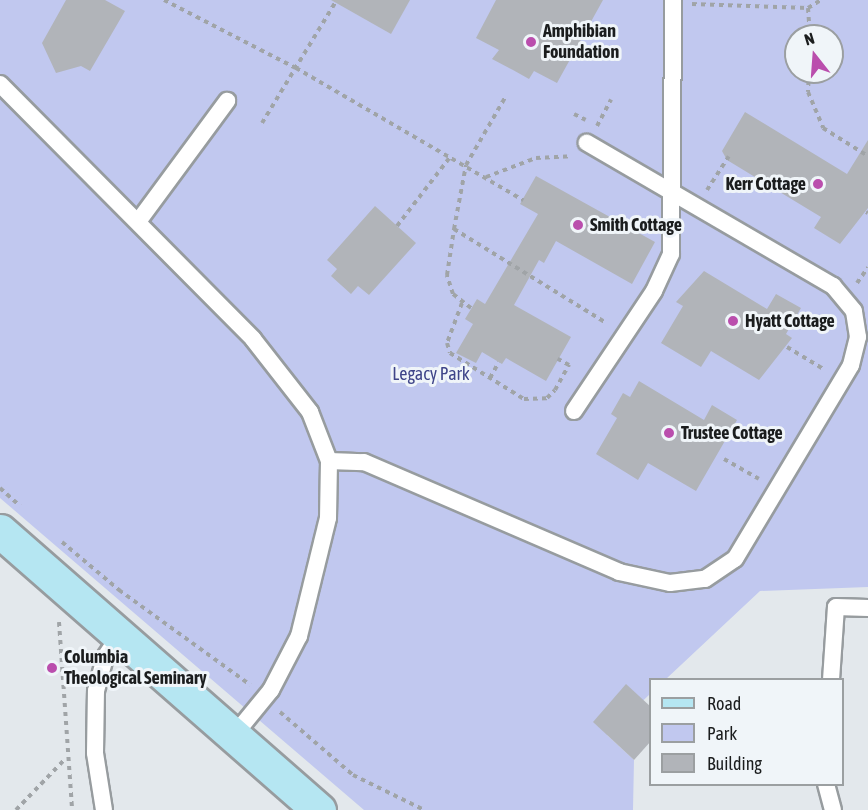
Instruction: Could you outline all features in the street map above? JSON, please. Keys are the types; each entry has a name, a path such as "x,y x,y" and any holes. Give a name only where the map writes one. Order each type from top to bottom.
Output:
{"main road":[{"path":"0,531 235,734 319,810"}],"lane":[{"path":"574,411 625,335 671,254 668,187 673,2"},
{"path":"0,84 140,219 253,339 310,412 329,461 328,518 299,636 265,698 235,734"},
{"path":"140,219 227,101"},
{"path":"329,461 364,462 619,572 670,583 705,579 735,559 778,490 841,379 858,337 854,311 844,296 692,206 668,187 587,143"},
{"path":"831,678 836,607 868,608"},
{"path":"104,810 95,753 96,691 105,657 120,635"},
{"path":"827,786 833,810"}],"path":[{"path":"164,0 296,68 451,156 523,200"},
{"path":"673,2 808,8 821,0"},
{"path":"262,123 335,3"},
{"path":"808,8 809,24"},
{"path":"808,84 808,92 823,128 868,156"},
{"path":"471,308 462,303 447,275 454,229 466,165 506,96"},
{"path":"485,177 536,158 579,156 611,100"},
{"path":"397,226 451,156"},
{"path":"692,206 729,156"},
{"path":"454,229 625,335"},
{"path":"462,303 447,343 450,353 524,399 547,398 569,365 558,359"},
{"path":"787,347 841,379"},
{"path":"490,378 499,362"},
{"path":"724,459 778,490"},
{"path":"0,488 25,510"},
{"path":"59,539 265,698 352,775 424,810"},
{"path":"59,617 66,759 72,810"},
{"path":"16,810 66,759"}],"green space":[{"name":"Legacy Park","path":"0,0 868,0 868,587 760,591 667,678 649,678 649,695 607,735 634,760 633,810 364,810 0,498"}],"building":[{"path":"66,0 105,0 125,11 90,71 81,66 56,73 42,43"},
{"path":"331,0 410,0 391,34"},
{"name":"Amphibian Foundation","path":"496,0 603,0 557,83 534,71 529,79 492,59 499,50 476,38"},
{"name":"Kerr Cottage","path":"745,112 847,174 868,140 868,208 840,244 814,228 821,217 727,160 722,151"},
{"path":"536,176 655,242 632,284 556,241 544,263 539,260 514,305 571,337 546,381 506,358 502,364 482,352 476,363 456,353 473,324 465,319 477,299 485,304 538,214 520,204"},
{"path":"375,206 416,243 369,295 358,286 351,294 331,276 337,269 327,260"},
{"name":"Hyatt Cottage","path":"704,271 767,309 776,294 801,308 786,334 792,338 759,380 711,351 701,367 661,343 683,306 676,302"},
{"name":"Trustee Cottage","path":"639,381 704,420 712,405 737,420 696,491 648,463 638,480 596,454 617,418 611,414 623,393 630,397"},
{"path":"626,684 649,705 649,743 634,760 593,722"}],"place":[{"name":"Amphibian Foundation","path":"531,42"},
{"name":"Kerr Cottage","path":"818,184"},
{"name":"Smith Cottage","path":"578,225"},
{"name":"Hyatt Cottage","path":"733,321"},
{"name":"Trustee Cottage","path":"669,433"},
{"name":"Columbia Theological Seminary","path":"52,668"}]}
